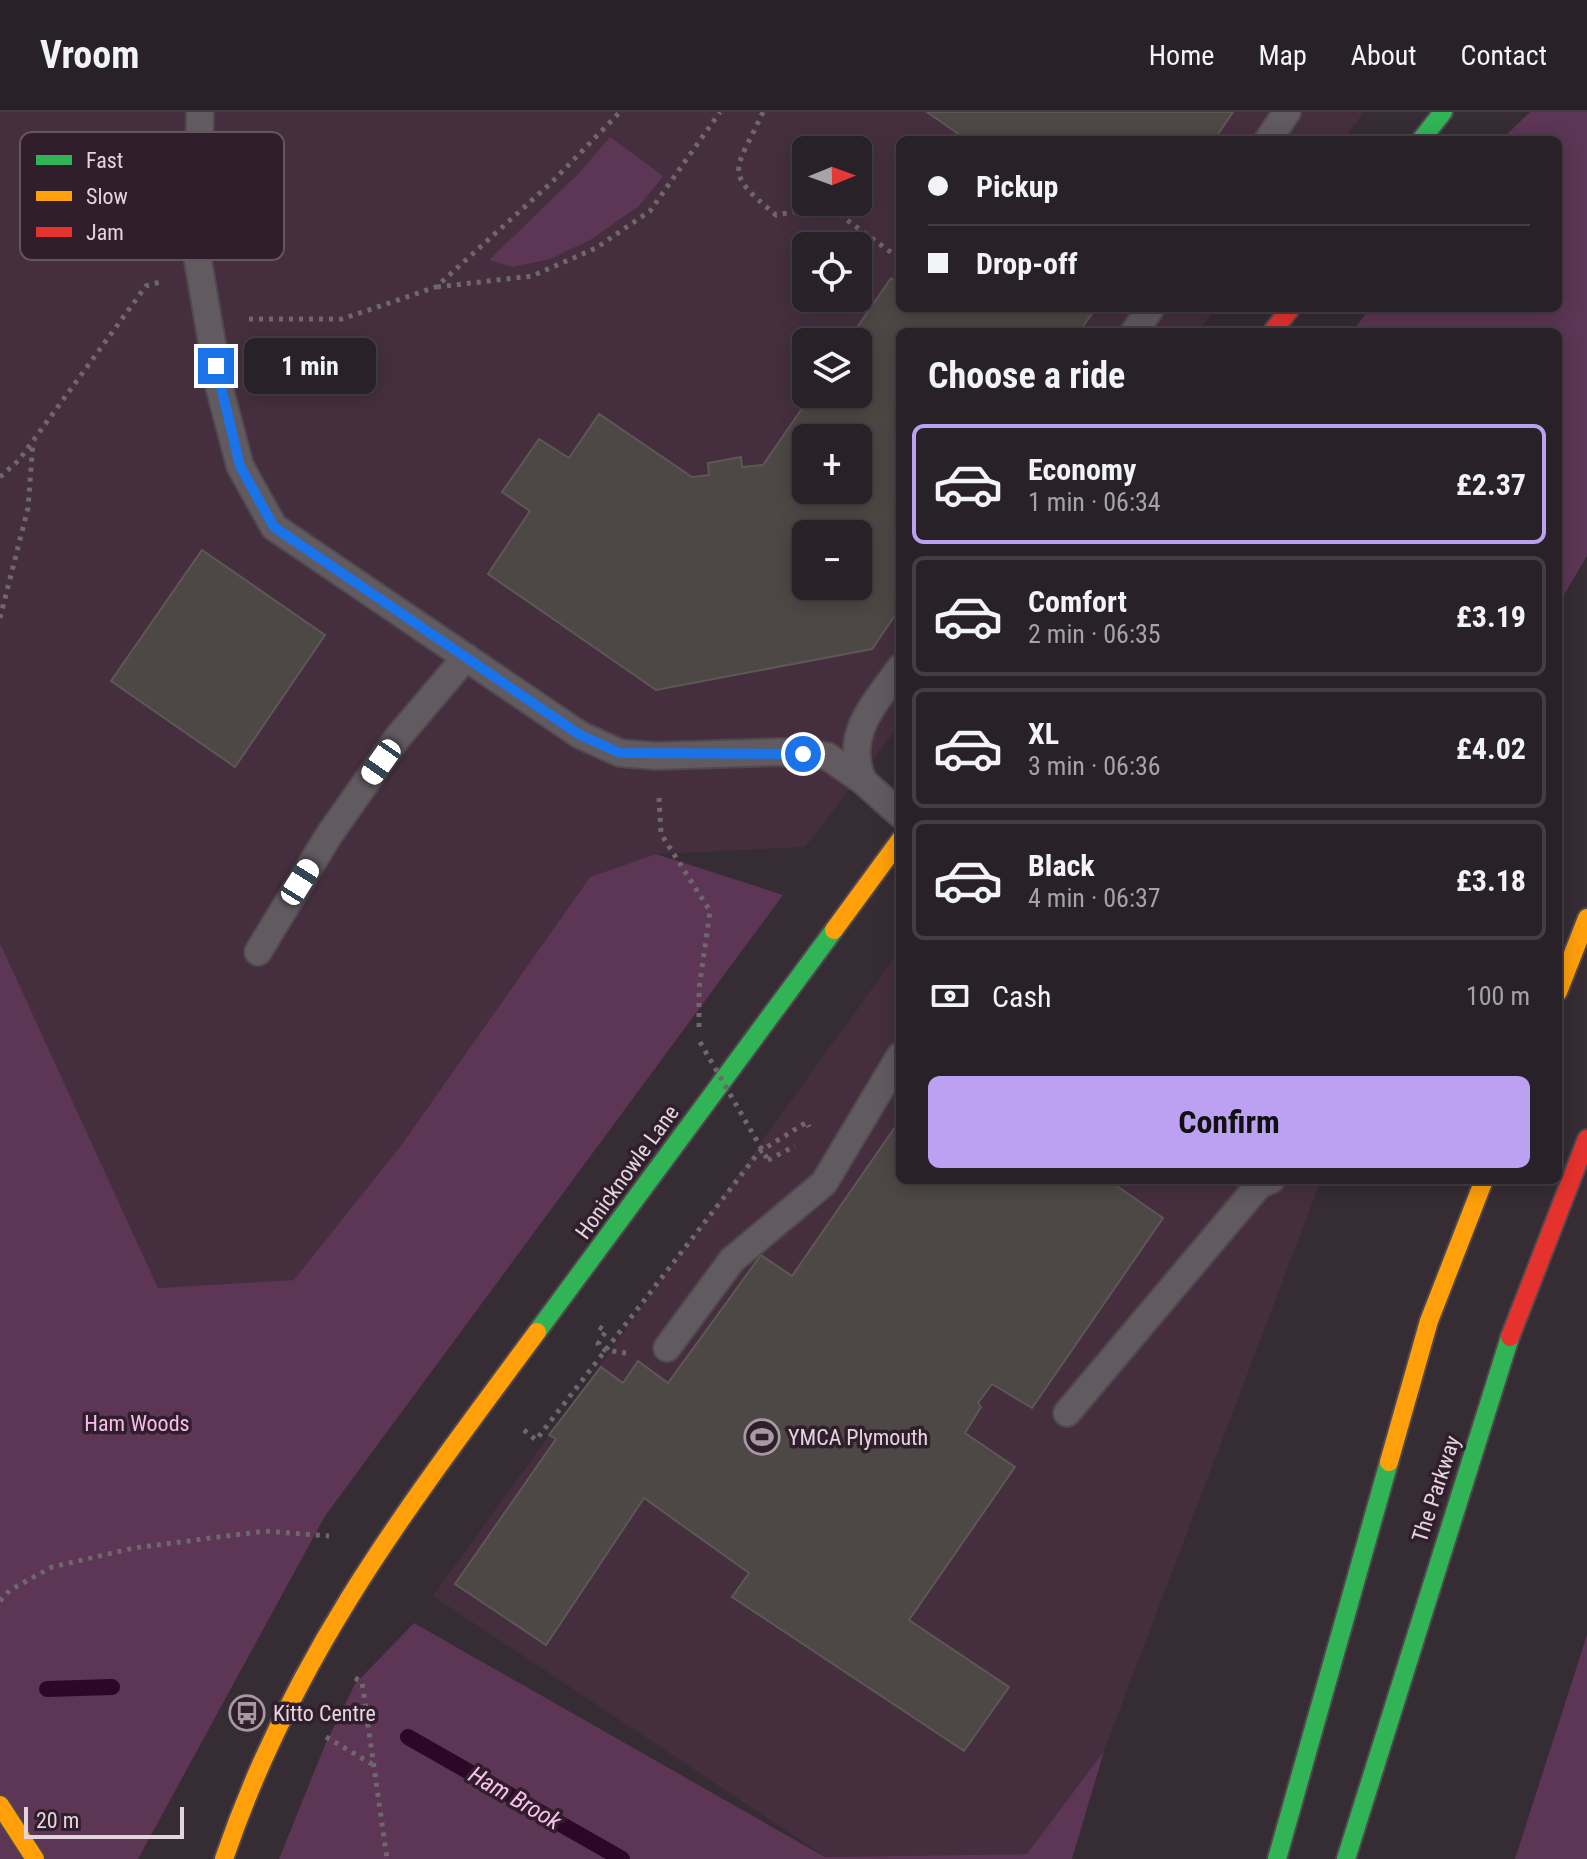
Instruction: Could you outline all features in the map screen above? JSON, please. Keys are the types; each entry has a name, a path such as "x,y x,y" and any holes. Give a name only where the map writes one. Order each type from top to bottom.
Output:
{"main road":[{"path":"1424,136 1443,112"},
{"path":"1275,328 1288,312"},
{"name":"Honicknowle Lane","path":"224,1859 255,1771 316,1654 391,1530 892,870"},
{"path":"1562,982 1587,918"},
{"name":"The Parkway","path":"1346,1859 1502,1359 1587,1139"},
{"path":"1277,1859 1429,1321 1482,1184"},
{"path":"0,1805 35,1859"}],"lane":[{"path":"199,132 200,112"},
{"path":"1271,136 1287,112"},
{"path":"200,260 220,390 240,466 274,527 580,735 620,753 656,756 766,752 827,756 863,781 896,810"},
{"path":"258,952 329,835 398,737 466,657"},
{"path":"863,781 855,761 854,745 868,714 896,674"},
{"path":"667,1348 732,1260 824,1183 896,1063"},
{"path":"1067,1413 1261,1184"}],"path":[{"path":"436,287 561,173 620,112"},
{"path":"207,317 342,319 436,287 532,276 596,248 650,211 720,112"},
{"path":"763,112 737,169 742,187 776,215 828,206 896,256"},
{"path":"0,477 33,441 146,286 200,273"},
{"path":"0,618 28,508 33,441"},
{"path":"656,756 661,834 710,911 699,989 700,1042 768,1160 801,1143"},
{"path":"605,1350 759,1152 807,1122"},
{"path":"560,1304 606,1331 598,1344 605,1350 656,1358 667,1348"},
{"path":"0,1601 10,1590 52,1567 134,1548 265,1531 345,1537 391,1530"},
{"path":"316,1654 362,1682 387,1859"}],"shaded area":[{"path":"0,112 1364,112 1346,136 896,136 896,312 1213,312 1201,328 896,328 896,729 805,847 656,854 590,877 400,1147 295,1280 158,1288 0,943"},
{"path":"896,956 896,1184 1319,1184 1104,1751 1027,1854 826,1857 433,1596"}],"green space":[{"path":"1530,112 1587,112 1587,556 1562,598 1562,328 1355,328 1367,312 1562,312 1562,136 1505,136"},
{"path":"610,137 663,176 639,206 590,240 550,259 513,267 489,260 580,172"},
{"name":"Ham Woods","path":"656,854 783,895 325,1516 138,1859 0,1859 0,943 158,1288 294,1280 400,1147 590,877"},
{"path":"414,1623 825,1857 1027,1854 1104,1751 1072,1859 279,1859 325,1745 355,1684"},
{"path":"1587,1635 1587,1859 1515,1859"}],"building":[{"path":"927,112 1233,112 1217,136 961,136"},
{"path":"891,278 896,281 896,312 1093,312 1082,328 896,328 896,614 872,649 656,690 488,574 530,511 502,492 539,439 569,458 599,414 692,477 709,475 708,463 741,457 742,467 763,465 802,408 872,408 872,328 857,328 868,312 872,312 872,306"},
{"path":"202,550 325,635 235,767 111,681"},
{"name":"YMCA Plymouth","path":"896,1126 896,1184 1114,1184 1163,1218 1032,1408 992,1384 978,1403 981,1407 965,1433 1015,1467 909,1620 1009,1687 964,1751 732,1597 749,1573 644,1498 546,1645 455,1584 556,1439 549,1435 601,1367 623,1383 638,1361 668,1383 761,1255 792,1276"}],"waterway":[{"path":"47,1689 112,1687"},
{"name":"Ham Brook","path":"408,1737 622,1859"}],"traffic: fast":[{"path":"1424,136 1443,112"},
{"path":"537,1332 834,930"},
{"path":"1346,1859 1510,1337"},
{"path":"1277,1859 1389,1462"}],"traffic: slow":[{"path":"834,930 896,845"},
{"path":"1562,982 1587,918"},
{"path":"1389,1462 1429,1321 1482,1184"},
{"path":"224,1859 252,1784 284,1714 320,1647 400,1520 537,1332"},
{"path":"0,1805 35,1859"}],"traffic: jam":[{"path":"1275,328 1288,312"},
{"path":"1510,1337 1587,1139"}],"place":[{"name":"YMCA Plymouth","path":"762,1437"},
{"name":"Kitto Centre","path":"247,1713"}],"route":[{"path":"216,366 240,466 274,527 580,735 620,753 656,756 803,754"}]}
